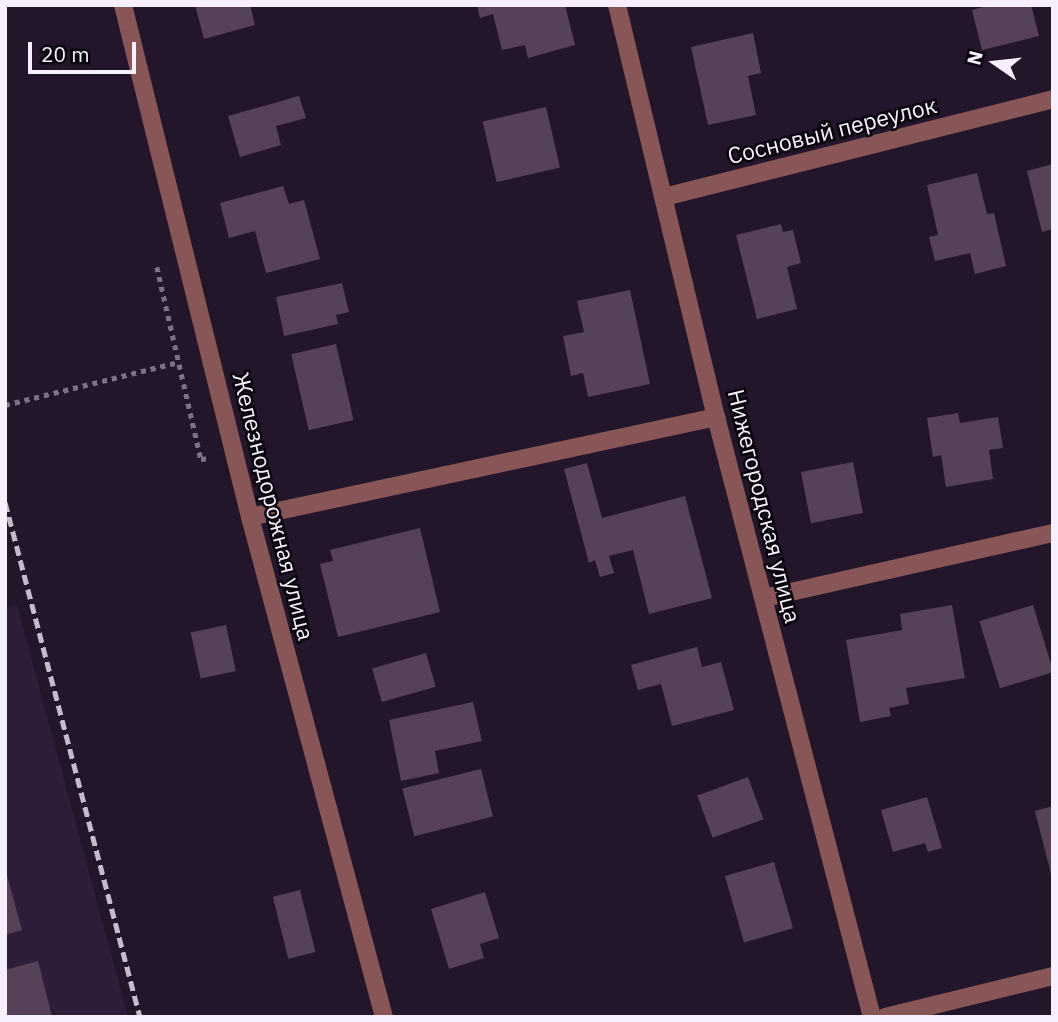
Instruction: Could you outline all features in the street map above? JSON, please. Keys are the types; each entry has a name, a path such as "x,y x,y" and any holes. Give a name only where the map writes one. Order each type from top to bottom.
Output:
{"street":[{"name":"Железнодорожная улица","path":"123,5 250,517 384,1017"},
{"name":"Нижегородская улица","path":"617,5 716,417 872,1017"},
{"name":"Сосновый переулок","path":"664,197 1053,99"},
{"path":"250,517 716,417"},
{"path":"764,598 1053,533"},
{"path":"885,1017 1053,976"}],"path":[{"path":"156,261 201,459"},
{"path":"5,405 179,362"}],"shaded area":[{"path":"17,605 128,1017 5,1017 5,608"}],"building":[{"path":"195,5 250,5 255,25 204,39"},
{"path":"477,5 565,5 575,45 528,58 525,45 502,50 493,14 480,18"},
{"path":"990,5 1031,5 1039,36 982,50 972,10"},
{"path":"753,33 761,73 748,76 756,115 708,125 691,47"},
{"path":"299,96 306,118 276,126 281,145 240,157 228,116"},
{"path":"546,107 560,167 497,182 483,122"},
{"path":"1053,164 1053,229 1042,232 1027,171"},
{"path":"977,173 987,214 994,213 1006,266 975,274 970,253 935,261 929,237 938,235 927,185"},
{"path":"283,186 289,204 304,200 320,259 266,273 255,231 229,238 220,203"},
{"path":"781,224 783,232 793,230 801,263 787,267 797,309 757,319 736,235"},
{"path":"342,283 349,312 336,315 338,324 284,336 276,297"},
{"path":"630,290 650,384 588,397 583,373 571,376 563,336 584,332 577,301"},
{"path":"336,344 354,420 309,430 291,354"},
{"path":"958,413 960,423 998,417 1003,448 989,450 993,479 946,487 941,455 933,457 927,418"},
{"path":"853,462 863,513 811,523 801,472"},
{"path":"587,463 602,518 685,496 712,598 649,614 633,550 609,556 614,573 600,577 595,560 589,563 564,469"},
{"path":"420,528 440,612 338,637 320,564 333,561 330,550"},
{"path":"952,605 965,678 906,688 909,704 889,708 891,716 860,722 846,640 902,630 900,614"},
{"path":"1033,605 1053,672 1000,688 979,621"},
{"path":"226,625 236,671 201,678 191,632"},
{"path":"697,647 702,667 721,662 734,710 672,726 661,684 638,690 631,665"},
{"path":"426,653 436,687 382,702 372,668"},
{"path":"473,702 482,741 435,751 439,773 401,781 389,720"},
{"path":"481,769 493,817 414,836 402,789"},
{"path":"748,777 763,819 713,838 697,795"},
{"path":"927,797 942,848 928,852 925,843 893,852 881,810"},
{"path":"1053,806 1053,873 1051,874 1035,811"},
{"path":"774,862 793,928 744,942 725,876"},
{"path":"5,868 22,930 5,935"},
{"path":"300,890 315,952 288,959 273,897"},
{"path":"485,892 499,938 480,944 484,958 449,969 431,909"},
{"path":"38,961 52,1017 5,1017 5,970"}],"railway":[{"path":"5,502 140,1017"}]}
